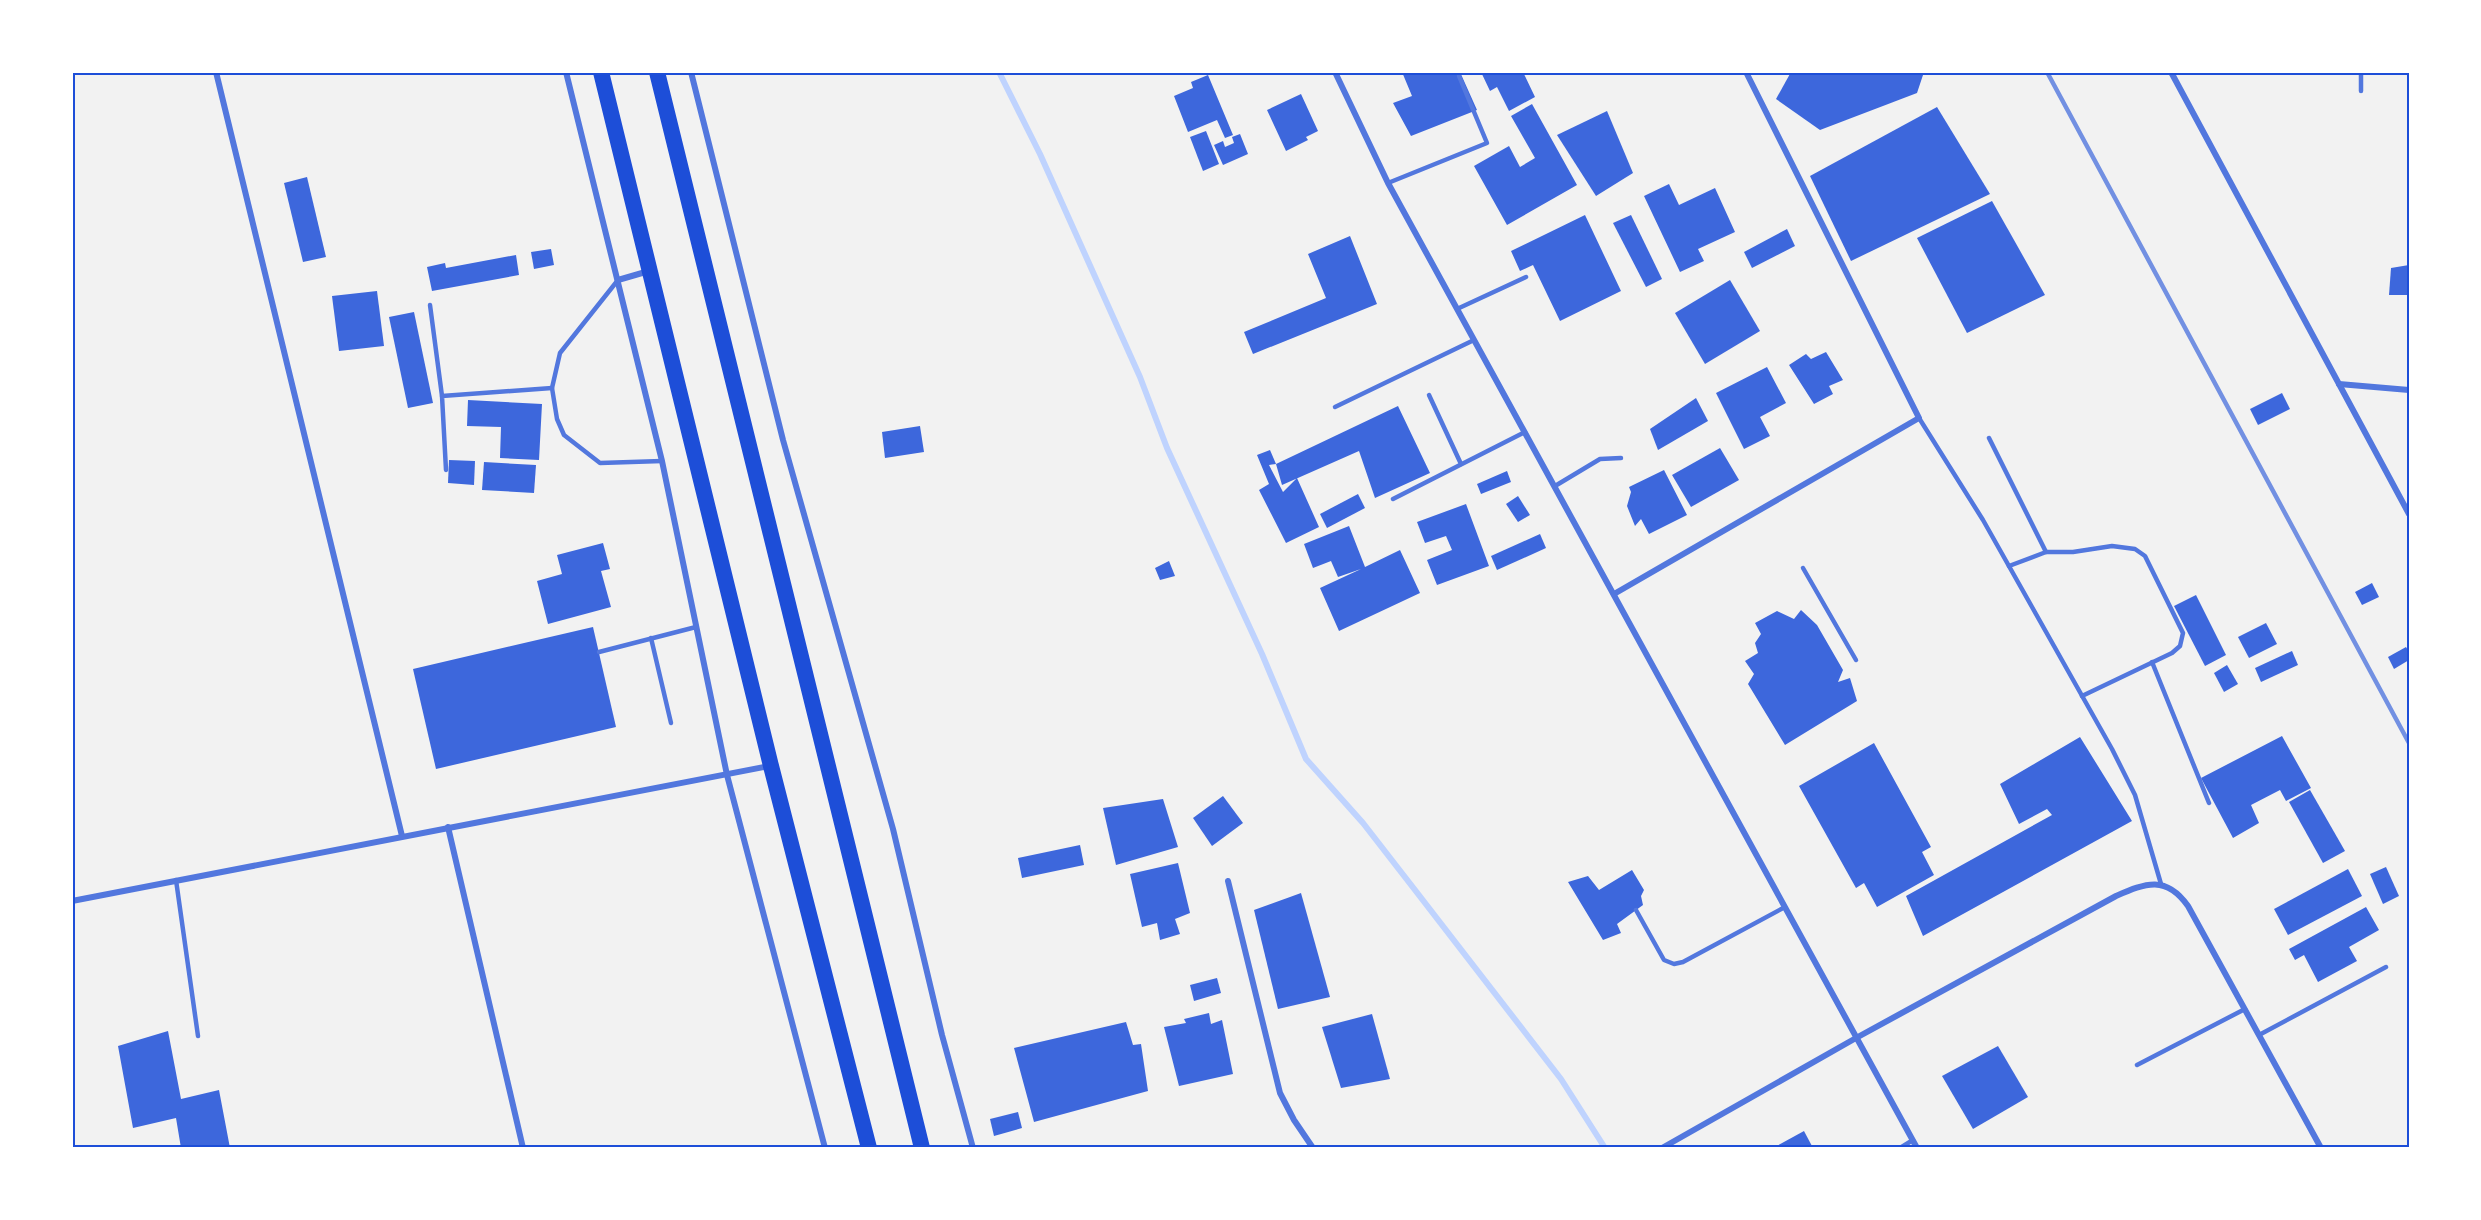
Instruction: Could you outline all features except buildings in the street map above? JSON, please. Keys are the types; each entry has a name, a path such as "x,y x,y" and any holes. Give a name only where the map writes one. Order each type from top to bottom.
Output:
{"highway":[{"path":"601,72 771,766 869,1148"},
{"path":"657,72 922,1148"}],"street":[{"path":"216,72 402,836"},
{"path":"566,72 662,461 727,775 825,1148"},
{"path":"691,72 783,440 893,828 942,1035 973,1148"},
{"path":"1335,72 1388,183 1917,1148"},
{"path":"1614,594 1919,418 1746,72"},
{"path":"2171,72 2409,514"},
{"path":"618,280 650,271"},
{"path":"2339,384 2409,390"},
{"path":"72,901 771,766"},
{"path":"448,827 523,1148"},
{"path":"1228,881 1280,1093 1294,1120 1313,1148"},
{"path":"1662,1148 1856,1038 2116,896 2140,885 2151,883 2161,884 2182,897 2188,906 2321,1148"}],"lane":[{"path":"2361,72 2361,91"},
{"path":"1388,183 1487,143 1459,76"},
{"path":"1457,309 1526,277"},
{"path":"618,280 560,353 552,388 558,419 564,435 600,463 662,461"},
{"path":"430,304 442,396 446,470"},
{"path":"1335,407 1474,340"},
{"path":"442,396 552,388"},
{"path":"1429,395 1461,464"},
{"path":"1919,418 1983,520 2135,795 2161,884"},
{"path":"1393,499 1525,432"},
{"path":"1989,438 2046,552"},
{"path":"1555,486 1600,459 1621,458"},
{"path":"2009,566 2046,552 2073,552 2112,546 2135,549 2145,556 2183,633 2180,646 2172,653 2082,696"},
{"path":"1803,567 1856,660"},
{"path":"599,652 696,627"},
{"path":"651,638 671,723"},
{"path":"2152,662 2209,803"},
{"path":"176,880 198,1035"},
{"path":"1636,910 1664,960 1674,964 1683,962 1785,907"},
{"path":"2259,1035 2386,967"},
{"path":"2137,1065 2245,1009"},
{"path":"1900,1148 1913,1140"}],"waterway":[{"path":"999,72 1040,154 1140,377 1167,448 1262,654 1306,759 1363,823 1561,1079 1605,1148"}],"railway":[{"path":"2047,72 2409,743"}]}
